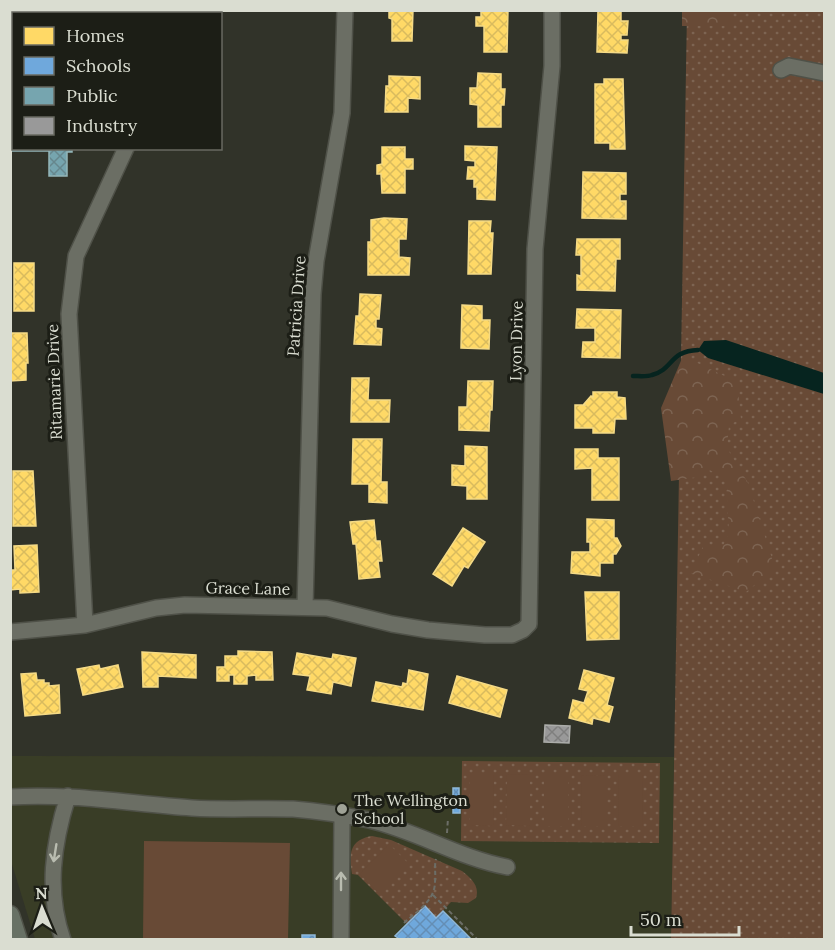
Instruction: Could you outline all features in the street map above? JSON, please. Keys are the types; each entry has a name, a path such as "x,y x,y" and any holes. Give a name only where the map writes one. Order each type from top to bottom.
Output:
{"main road":[{"path":"10,915 18,939"}],"street":[{"name":"Patricia Drive","path":"305,607 313,294 316,261 342,113 345,10"},
{"name":"Lyon Drive","path":"485,635 512,635 523,630 529,624 530,618 536,249 552,66 552,10"},
{"path":"781,70 789,66 825,73"},
{"name":"Ritamarie Drive","path":"86,625 69,314 76,256 125,150"},
{"name":"Grace Lane","path":"10,632 86,625 156,608 185,605 327,608 392,624 485,635"},
{"path":"10,797 68,796 167,806 293,809 342,815 372,821 414,834 482,863 507,867"},
{"path":"63,939 53,896 52,868 58,826 68,796"},
{"path":"341,939 342,815"}],"path":[{"path":"445,838 448,831 448,818"},
{"path":"404,923 433,895 434,865 438,853"},
{"path":"433,895 478,939"}],"shaded area":[{"name":"The Wellington School","path":"11,756 674,757 671,939 35,939 11,861"}],"green space":[{"path":"682,11 733,11 733,26 682,26"},
{"path":"687,11 824,11 824,939 671,940"},
{"path":"683,356 737,382 741,419 729,425 727,448 748,483 775,568 746,592 691,573 704,544 722,548 729,533 726,479 704,467 698,477 671,481 661,408"},
{"path":"462,761 660,763 659,843 461,841"},
{"path":"507,774 530,775 530,826 506,825"},
{"path":"470,775 494,775 493,826 470,825"},
{"path":"544,775 568,775 568,826 544,826"},
{"path":"582,775 605,776 605,826 581,826"},
{"path":"619,775 643,775 642,826 618,826"},
{"path":"372,836 391,840 462,871 476,886 476,898 468,903 451,902 436,918 425,907 407,924 358,875 352,874 352,849 359,841"},
{"path":"144,841 290,843 288,939 143,939"},
{"path":"389,844 408,863 378,893 360,874"}],"water":[{"path":"726,340 824,373 824,394 708,358 698,350 704,341"}],"building: Homes":[{"path":"389,10 413,10 412,41 392,41 392,19 389,18"},
{"path":"481,10 508,10 507,52 484,52 484,26 476,26 476,17 481,17"},
{"path":"598,10 621,10 621,21 628,21 627,35 621,35 621,40 628,40 627,53 597,52"},
{"path":"478,73 501,74 501,89 505,89 504,105 501,105 501,127 478,127 478,105 470,104 470,88 477,88"},
{"path":"389,76 420,77 420,99 408,98 408,112 385,112 386,86 389,86"},
{"path":"604,79 623,79 625,149 610,149 610,143 595,143 595,84 604,84"},
{"path":"465,146 497,147 495,200 477,199 474,179 467,179 468,167 475,167 475,161 465,160"},
{"path":"382,147 405,147 405,159 413,159 413,169 405,169 405,193 382,193 381,174 377,174 377,165 382,164"},
{"path":"583,172 626,173 626,194 620,194 620,201 626,201 626,219 582,218"},
{"path":"407,219 406,239 399,239 399,257 410,258 409,275 368,275 371,220"},
{"path":"469,221 491,221 490,233 493,233 491,274 468,274"},
{"path":"577,239 620,239 620,259 616,259 615,291 577,290 577,275 581,276 581,255 576,255"},
{"path":"14,263 34,263 34,311 14,311"},
{"path":"360,294 381,295 376,328 382,329 381,345 354,344"},
{"path":"462,305 482,306 482,320 490,320 489,349 461,348"},
{"path":"577,309 621,310 620,358 582,357 583,342 595,342 595,328 576,328"},
{"path":"10,333 27,333 26,380 10,381"},
{"path":"352,378 369,378 368,400 390,400 389,422 351,422"},
{"path":"468,381 493,381 489,431 459,430 459,407 467,407"},
{"path":"593,392 617,392 617,397 625,398 626,419 615,419 614,433 593,433 593,428 575,428 575,405 585,405 591,396 593,397"},
{"path":"353,439 382,439 381,482 387,482 387,503 369,502 369,484 352,484"},
{"path":"465,446 487,447 487,499 467,499 467,486 452,485 452,465 465,466"},
{"path":"575,449 598,449 598,458 619,458 619,500 592,500 592,468 575,469"},
{"path":"13,471 33,471 36,526 13,526"},
{"path":"587,519 614,520 614,538 617,538 621,546 616,554 613,554 613,563 600,563 600,576 571,573 572,552 590,552 590,542 587,542"},
{"path":"374,520 376,541 380,541 382,561 378,561 380,577 359,579 356,544 353,544 350,522"},
{"path":"463,528 485,542 468,568 464,566 452,586 433,574"},
{"path":"37,545 39,592 20,593 20,589 10,590 10,570 15,570 14,546"},
{"path":"585,592 619,592 619,639 587,640"},
{"path":"238,651 272,652 273,680 256,680 256,675 247,676 247,684 234,684 234,675 229,675 229,681 217,681 217,667 225,667 225,656 238,656"},
{"path":"142,652 196,655 196,678 158,676 158,687 143,687"},
{"path":"297,653 332,659 333,654 356,658 351,686 333,682 331,694 307,690 310,676 293,674"},
{"path":"99,665 100,669 118,665 123,687 83,695 77,669"},
{"path":"409,670 428,674 423,710 372,701 376,682 402,687 403,683 407,684"},
{"path":"584,670 614,678 607,705 613,707 609,722 593,718 592,724 569,718 573,700 584,703 588,691 579,689"},
{"path":"36,673 37,680 44,680 44,683 49,683 49,686 59,685 60,713 25,716 21,674"},
{"path":"457,676 507,690 500,717 449,703"}],"building: Schools":[{"path":"453,788 459,788 459,798 453,798"},
{"path":"453,803 460,803 460,813 453,813"},
{"path":"425,906 436,918 443,911 472,940 397,940 395,936"},
{"path":"302,935 315,935 315,940 302,940"}],"building: Public":[{"path":"10,105 12,150 72,150 72,152 67,152 67,176 49,176 49,151 10,151"}],"building: Industry":[{"path":"545,725 570,726 569,743 544,742"}],"waterway":[{"path":"633,376 648,376 659,372 682,353 698,350"}],"place":[{"name":"The Wellington School","path":"342,809"}]}
